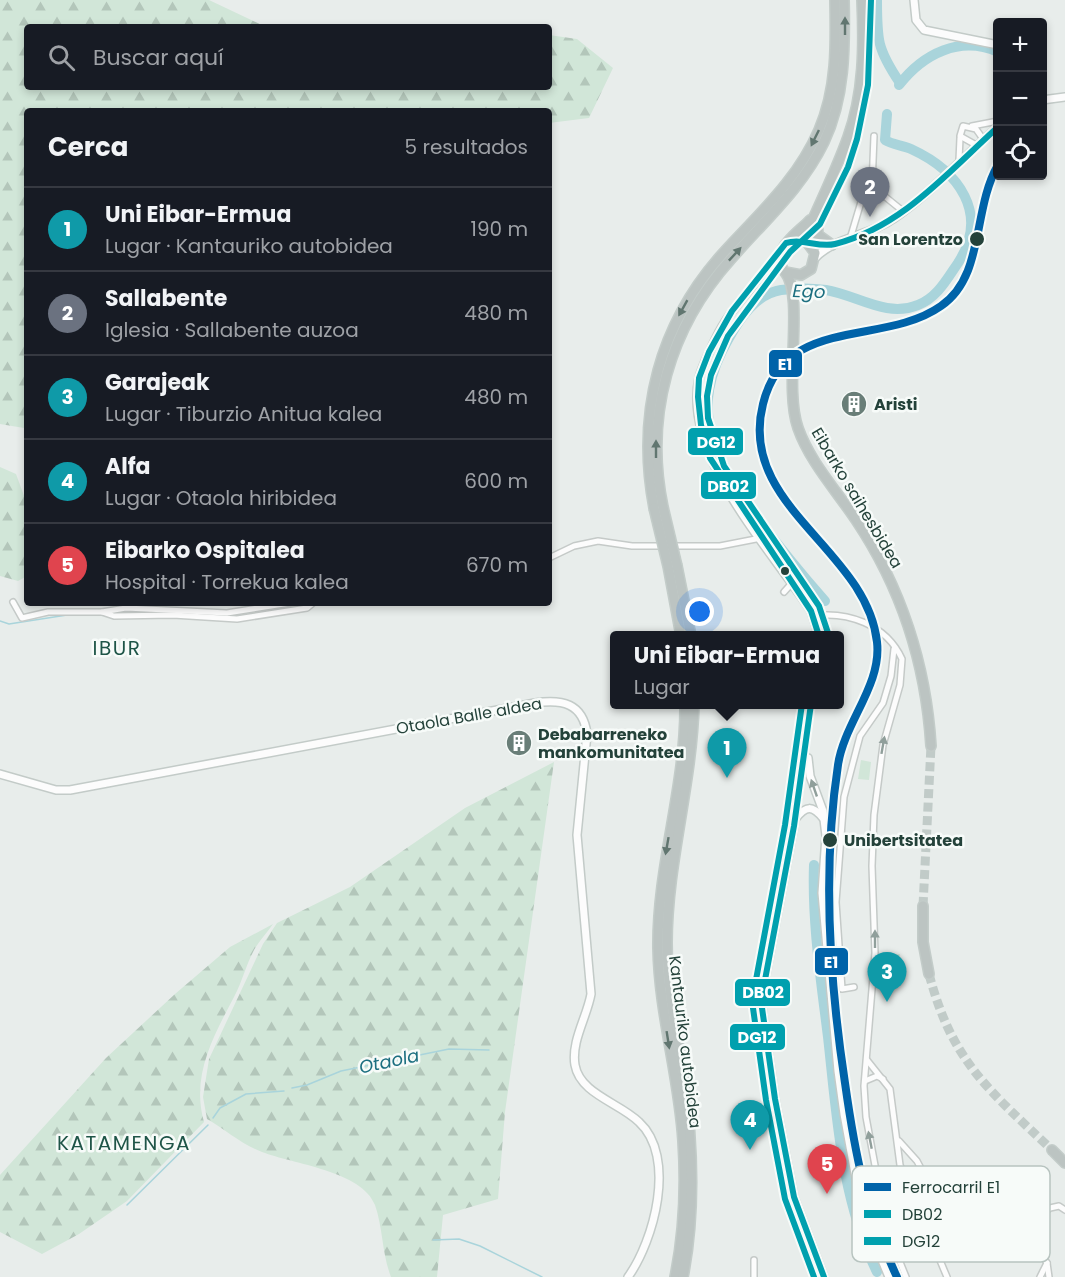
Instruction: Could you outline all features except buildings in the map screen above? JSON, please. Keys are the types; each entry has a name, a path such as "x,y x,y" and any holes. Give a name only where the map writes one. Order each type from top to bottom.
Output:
{"highway":[{"path":"835,0 840,51"},
{"path":"690,631 658,507 657,423 661,391 678,339 700,298 714,279 787,199 814,160 830,128 837,84 844,0"},
{"path":"795,285 807,273 815,258 808,243 814,217 849,136 856,110 863,53 862,0"},
{"path":"822,201 816,230 822,239 833,244"},
{"path":"807,273 796,276 784,270 780,252 814,217"},
{"path":"790,241 808,243"},
{"name":"Eibarko saihesbidea","path":"784,270 795,285 790,379 793,412 802,438 819,468 872,545 901,605 920,666 930,719 931,746"},
{"path":"673,566 680,631"},
{"name":"Kantauriko autobidea","path":"675,1277 683,1220 683,1140 663,1015 658,929 665,855 675,799 685,709"},
{"name":"Kantauriko autobidea","path":"683,1277 692,1189 691,1140 671,999 667,924 671,877 690,755 694,709"},
{"path":"922,906 929,974"},
{"path":"1052,1150 1065,1163"}],"street":[{"path":"914,0 916,20 924,30 993,44"},
{"path":"1047,99 1065,97"},
{"path":"959,160 960,136 963,126 993,122"},
{"path":"972,126 983,139"},
{"path":"808,243 833,244 882,226 904,212 993,131"},
{"path":"850,239 861,202 872,186 874,136"},
{"path":"960,136 976,145"},
{"path":"872,186 904,212"},
{"path":"815,258 833,244"},
{"path":"780,252 732,311 720,331 699,378 698,397 701,425 710,458 760,538 793,582 812,613 817,631"},
{"path":"766,271 784,270"},
{"path":"552,557 574,546 598,541 632,546 720,546 760,538"},
{"path":"784,592 793,582"},
{"path":"13,602 22,618 48,612 102,612 126,608 227,613 271,606"},
{"path":"102,612 114,616 181,615 237,619 309,606"},
{"path":"812,613 843,614 860,619 883,636 894,648 902,662 900,685 883,745 874,815 872,866 875,953 867,1060 866,1117 875,1166"},
{"path":"854,987 842,989 836,902 841,816 848,776 860,736 884,703 894,660 894,648"},
{"path":"894,660 898,659 902,662"},
{"name":"Otaola Balle aldea","path":"0,774 56,790 70,790 535,703 557,700 570,704 580,712 586,722 587,734 577,835 591,994 588,1015 575,1045 575,1067 590,1090 623,1109 641,1123 651,1140 658,1161 658,1200 650,1232 645,1249 628,1277"},
{"path":"810,709 795,819 761,1001 775,1099 794,1197 824,1277"},
{"path":"809,714 808,762 826,836 822,892 838,1071 854,1166"},
{"path":"795,819 804,808 809,807 816,810 823,818"},
{"path":"867,1060 890,1089 900,1165"},
{"path":"866,1081 877,1076 885,1081"},
{"path":"898,1139 920,1166"},
{"path":"900,1165 904,1156 910,1154"},
{"path":"1050,1208 1059,1206 1065,1210"},
{"path":"754,1260 754,1277"},
{"path":"884,1262 891,1277"},
{"path":"900,1262 906,1277"},
{"path":"940,1262 946,1277"},
{"path":"1040,1277 1047,1263"},
{"path":"1047,1263 1049,1277"}],"green space":[{"path":"0,0 209,0 260,24 24,24 24,90 552,90 552,35 577,39 613,68 589,118 552,123 552,108 24,108 24,428 0,424"},
{"path":"0,467 16,474 24,496 24,578 18,581 0,576"},
{"path":"861,760 871,762 869,780 858,779"},
{"path":"554,762 505,1112 498,1199 443,1215 437,1277 391,1277 378,1214 368,1193 342,1176 254,1149 207,1119 203,1097 209,1059 263,944 277,923 350,887 465,808"},
{"path":"273,924 254,950 206,1057 200,1089 204,1122 127,1201 79,1234 42,1254 0,1232 0,1175 106,1058 175,994 230,947"},
{"path":"893,954 900,954 898,980 891,980"}],"waterway":[{"path":"877,0 880,44 900,83"},
{"name":"Ego","path":"899,85 919,64 943,50 970,46 993,50"},
{"name":"Ego","path":"825,601 767,530 729,476 718,455 711,434 708,412 709,389 716,365 733,330 750,308 764,296 781,290 815,289 838,293 883,307 906,308 931,298 958,263 967,245 971,228 970,211 964,196 943,169 928,158 885,140 887,114"},
{"path":"0,621 9,624 67,615"},
{"path":"814,865 814,908 818,951 842,1157 852,1204"},
{"name":"Otaola","path":"292,1088 307,1085 341,1071 449,1049 489,1050"},
{"name":"Otaola","path":"213,1118 220,1108 246,1094 284,1091"},
{"name":"Otaola","path":"127,1205 208,1125"},
{"path":"433,1240 459,1239 480,1246 542,1277"},
{"path":"873,1262 877,1272"}],"tunnel":[{"path":"923,906 931,746"},
{"path":"929,974 938,1004 961,1053 991,1091 1052,1150"}],"rail line":[{"name":"E1","path":"860,1166 839,1043 835,1004 830,924 830,844 838,765 847,734 874,673 877,642 868,609 851,580 785,500 768,471 760,440 763,404 775,376 792,356 814,344 918,318 941,306 955,293 965,278 972,260 984,202 993,176"},
{"name":"E1","path":"890,1262 897,1277"}],"transit line":[{"name":"DG12","path":"827,631 819,606 724,466 708,418 707,396 711,375 728,336 790,252 820,224 848,167 857,139 868,85 871,0"},
{"name":"DB02","path":"817,631 811,611 710,458 701,425 698,397 699,378 709,352 732,311 786,243 835,244 882,225 923,196 993,132"},
{"name":"DG12","path":"801,709 785,825 752,1001 766,1100 785,1199 814,1277"},
{"name":"DB02","path":"810,709 794,826 761,1001 775,1099 794,1197 824,1277"}],"place":[{"name":"Sallabente","path":"870,217"},
{"name":"San Lorentzo","path":"977,239"},
{"name":"Aristi","path":"854,404"},
{"name":"Debabarreneko mankomunitatea","path":"519,743"},
{"name":"Uni Eibar-Ermua","path":"727,778"},
{"name":"Unibertsitatea","path":"830,840"},
{"name":"Garajeak","path":"887,1002"},
{"name":"Alfa","path":"750,1150"},
{"name":"Eibarko Ospitalea","path":"827,1194"}],"district":[{"name":"IBUR","path":"117,648"},
{"name":"KATAMENGA","path":"124,1143"}]}
